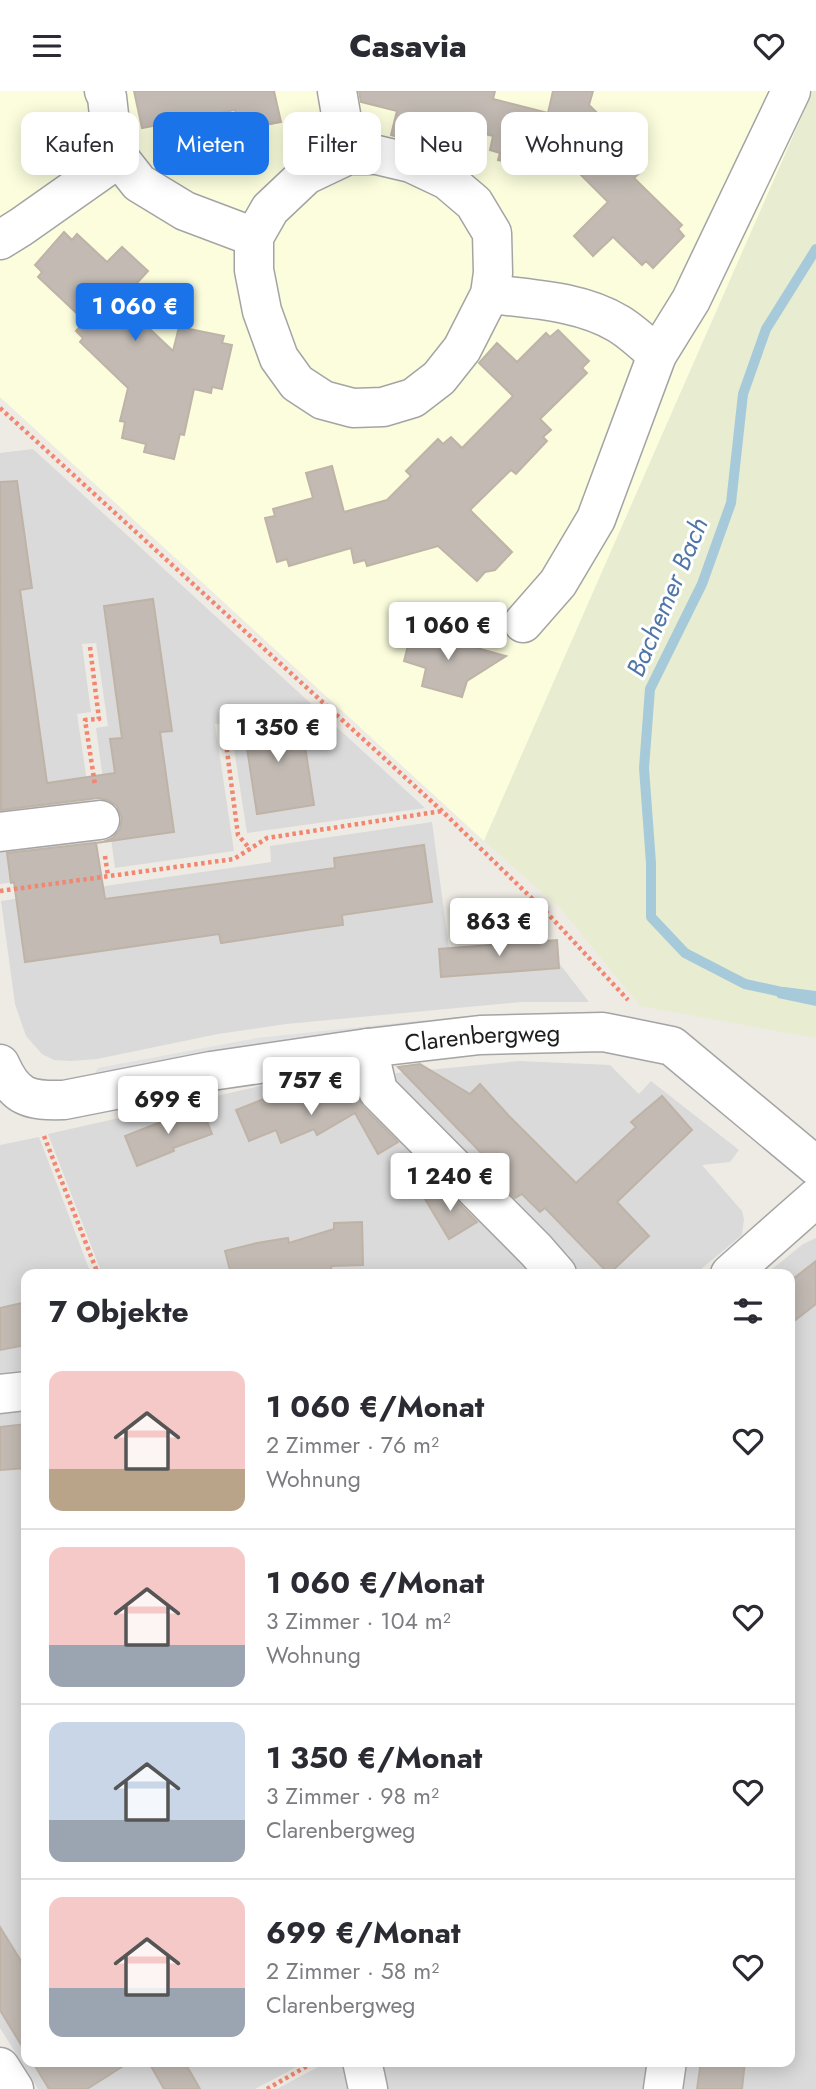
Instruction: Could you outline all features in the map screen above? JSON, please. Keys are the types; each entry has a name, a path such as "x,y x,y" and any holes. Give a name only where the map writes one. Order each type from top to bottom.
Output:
{"street":[{"path":"104,91 109,112"},
{"path":"337,91 341,112"},
{"path":"523,623 558,583 596,519 657,355 691,300 791,91"},
{"path":"306,175 270,209 254,237 254,270 262,311 278,358 297,383 323,400 353,408 383,407 413,398 439,378 462,349 490,294 493,274 492,233 474,203 447,180 411,163 381,156"},
{"path":"0,240 95,175"},
{"path":"133,175 139,183 185,211 254,237"},
{"path":"490,294 548,301 585,310 618,323 657,355"},
{"path":"0,832 100,820"},
{"name":"Clarenbergweg","path":"15,1091 64,1100 211,1071 368,1048 480,1035 603,1032 672,1046 816,1166"},
{"path":"368,1048 378,1091 553,1269"},
{"path":"736,1269 816,1198"},
{"path":"0,1394 21,1392"},
{"path":"0,2067 14,2089"},
{"path":"363,2067 368,2089"},
{"path":"663,2089 666,2067"}],"path":[{"path":"0,408 442,811 549,915 634,1006"},
{"path":"90,647 99,719 85,720 108,876"},
{"path":"224,728 238,835 250,849"},
{"path":"0,891 234,859 267,838 442,811"},
{"path":"15,1091 40,1126 96,1269"},
{"path":"267,2089 306,2067"}],"shaded area":[{"path":"0,91 813,91 484,841 0,397"},
{"path":"813,91 816,91 816,1038 640,1006 562,910 484,841"},
{"path":"33,449 425,808 247,833 230,723 215,724 234,851 115,868 96,728 108,726 96,643 82,644 91,712 77,714 100,870 0,884 0,453"},
{"path":"432,822 449,948 557,940 559,963 589,1002 522,1002 286,1024 218,1034 97,1059 71,1061 54,1060 42,1054 26,1036 15,1004 1,901 271,862 270,846"},
{"path":"425,1020 426,1033 90,1081 98,1068 257,1038"},
{"path":"519,1061 610,1065 639,1094 651,1081 739,1150 730,1162 702,1165 742,1211 742,1235 701,1269 560,1269 391,1091 396,1073"},
{"path":"348,1078 452,1181 532,1269 100,1269 48,1134 260,1086"},
{"path":"39,1137 89,1269 21,1269 21,1371 0,1373 0,1145"},
{"path":"816,1238 816,2089 682,2089 684,2067 795,2067 795,1269 772,1269 803,1244"},
{"path":"21,1410 21,2062 0,2028 0,1412"},
{"path":"24,2067 297,2067 255,2089 38,2089"},
{"path":"318,2067 344,2067 349,2089 277,2089"},
{"path":"375,2067 645,2067 643,2089 380,2089"}],"water":[{"path":"784,987 816,991 816,1006 778,998 773,990"}],"building":[{"path":"134,91 274,91 281,122 269,124 269,112 153,112 153,126 142,128"},
{"path":"359,91 495,91 493,99 544,112 501,112 501,161 498,160 500,153 490,150 493,136 487,134 487,112 397,112 361,102"},
{"path":"553,91 593,91 589,105 596,112 548,112"},
{"path":"395,119 395,136 391,135"},
{"path":"581,175 637,175 634,178 682,225 678,229 684,236 653,268 646,261 642,265 613,237 593,256 574,236 608,202"},
{"path":"64,232 72,240 77,234 107,262 122,247 148,271 111,311 137,317 173,351 179,327 224,336 222,343 232,345 222,389 212,387 211,393 194,389 184,435 180,434 174,459 144,452 146,444 122,438 125,422 120,421 128,388 80,342 83,338 76,331 85,321 38,277 42,272 35,265"},
{"path":"558,330 589,361 582,368 587,373 540,419 551,430 543,437 547,441 516,474 511,470 470,510 512,552 495,570 485,572 477,581 438,546 367,566 365,560 354,563 351,548 289,566 287,559 277,562 265,518 275,516 273,509 313,498 306,473 332,466 344,512 387,500 411,476 406,471 438,439 443,444 451,437 462,448 513,396 479,363 497,343 517,362 546,333 550,337"},
{"path":"17,481 32,588 20,590 47,783 115,773 110,739 122,738 104,606 153,599 172,731 160,732 174,832 96,843 105,899 335,868 334,858 424,845 432,902 342,915 343,925 221,943 219,934 25,962 14,882 11,883 7,853 103,842 113,838 120,829 122,818 117,806 98,798 1,810 0,482"},
{"path":"412,630 506,656 467,681 462,697 422,686 426,668 404,661"},
{"path":"300,713 314,805 257,814 243,722"},
{"path":"557,940 559,968 441,977 439,949"},
{"path":"420,1064 470,1094 480,1084 576,1183 636,1127 631,1122 662,1096 692,1130 617,1202 649,1236 614,1269 604,1269 545,1208 540,1212 522,1194 515,1198 482,1165 489,1161 398,1067"},
{"path":"344,1078 355,1089 362,1106 398,1142 378,1154 355,1113 317,1135 314,1129 281,1143 276,1130 249,1141 236,1110 284,1091 287,1100 343,1094 338,1083"},
{"path":"201,1106 212,1134 173,1148 174,1151 137,1166 125,1136"},
{"path":"444,1188 477,1222 449,1239 425,1199"},
{"path":"362,1222 363,1265 331,1266 331,1269 230,1269 225,1251 288,1238 289,1243 334,1229 334,1223"},
{"path":"816,1261 816,1304 795,1320 795,1277"},
{"path":"21,1303 21,1346 0,1350 0,1308"},
{"path":"21,1425 21,1468 0,1470 0,1427"},
{"path":"0,1927 21,1961 21,2045 0,2010"},
{"path":"36,2067 122,2067 87,2089 49,2089"},
{"path":"151,2067 187,2067 200,2089 164,2089"},
{"path":"700,2067 744,2067 742,2089 697,2089"}],"waterway":[{"name":"Bachemer Bach","path":"786,993 745,984 685,953 651,917 651,863 644,768 650,689 702,584 731,503 743,394 766,329 816,249"}]}
